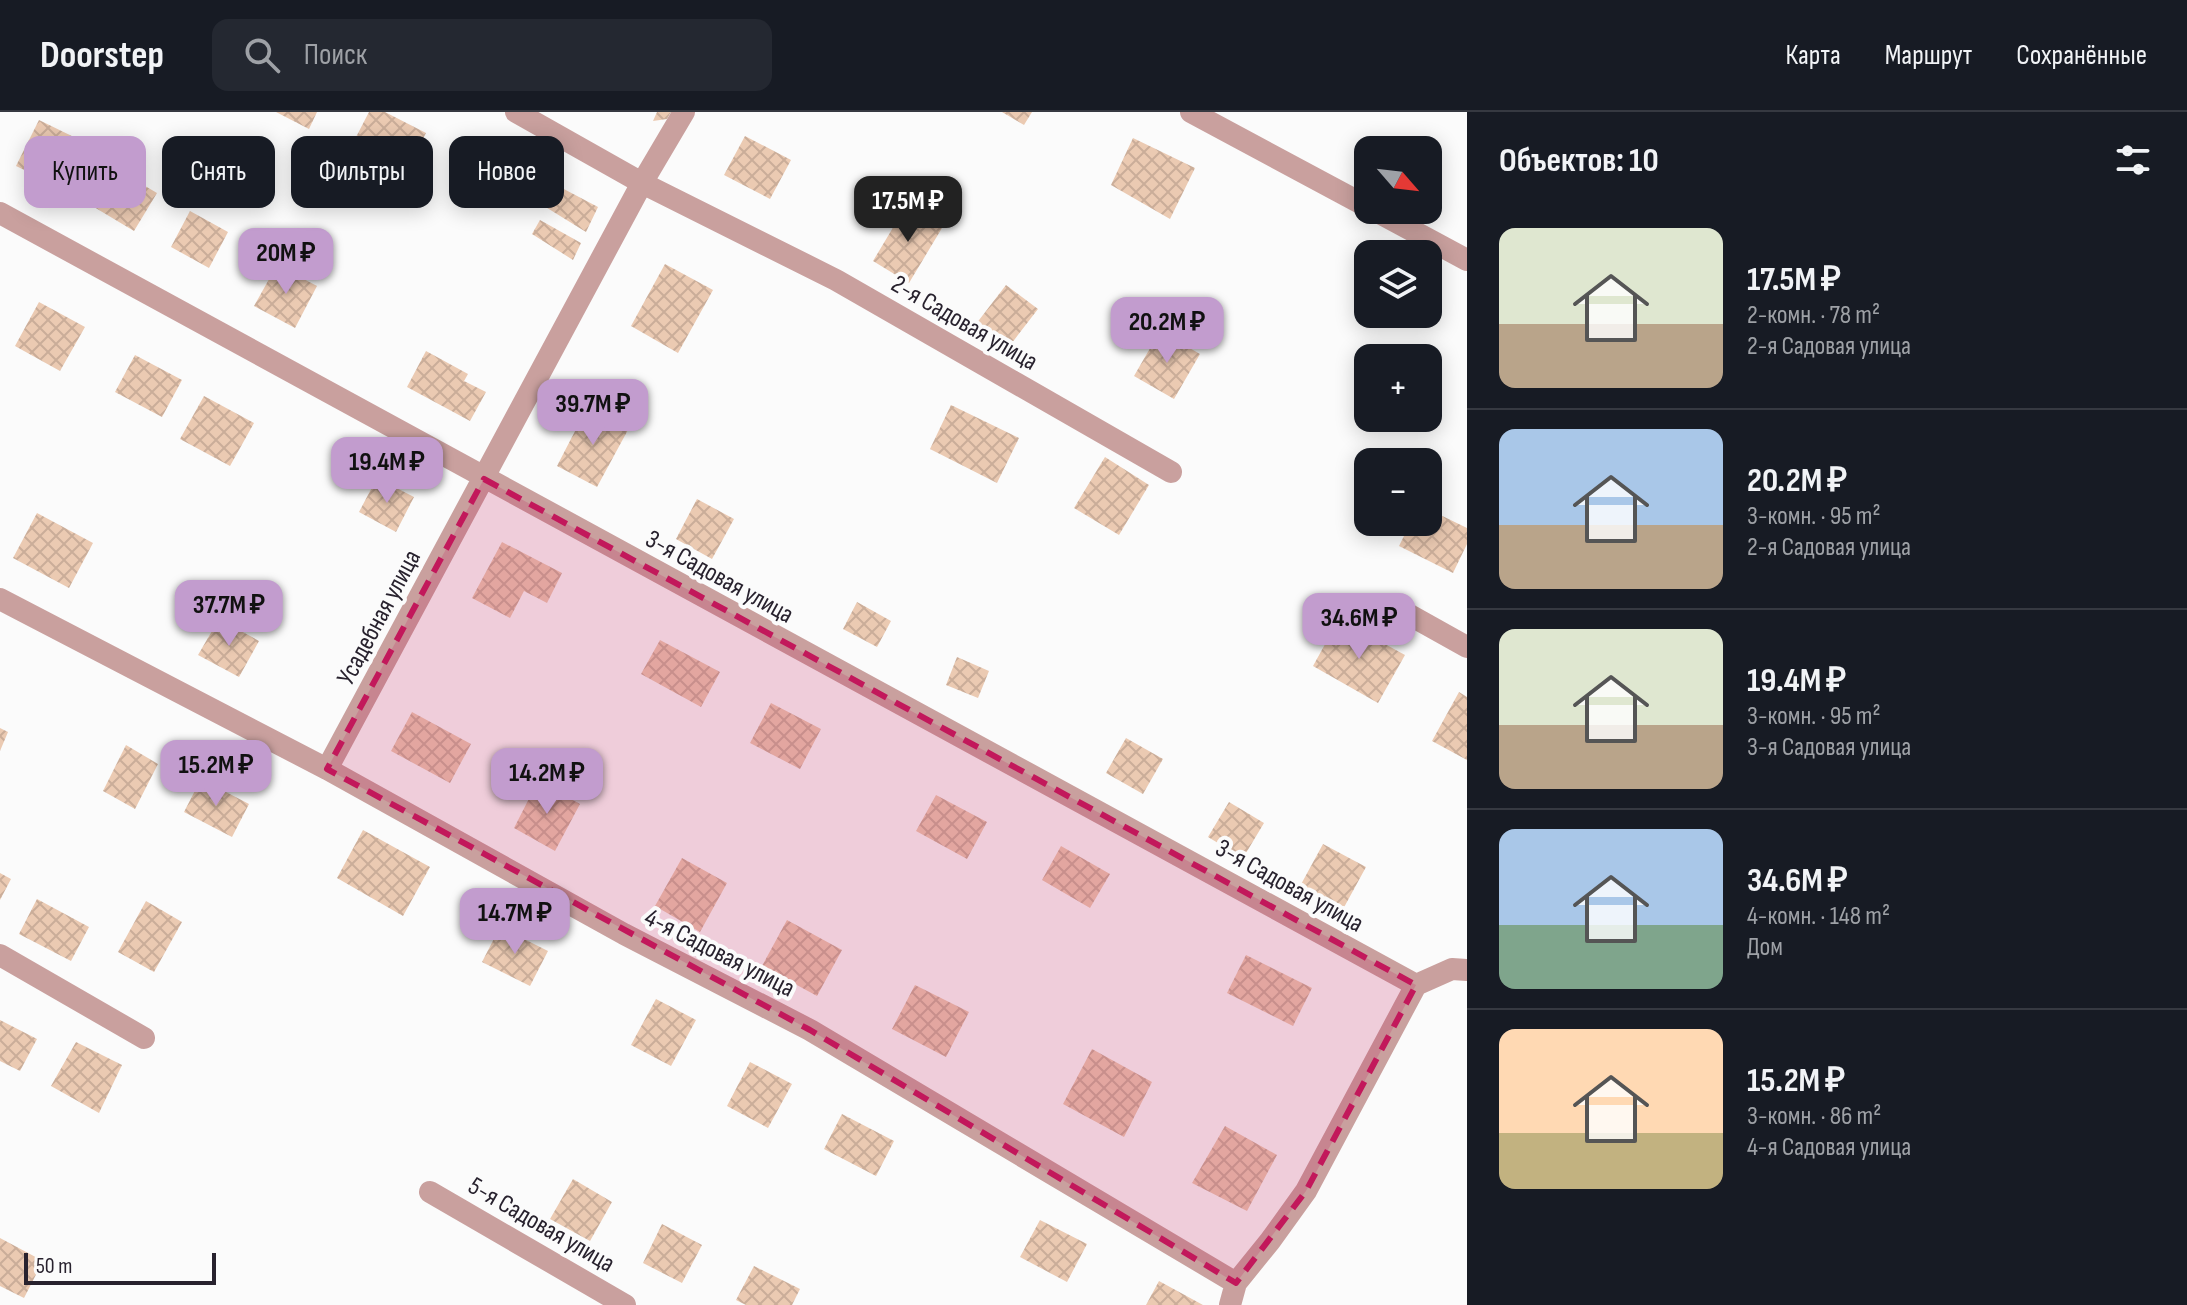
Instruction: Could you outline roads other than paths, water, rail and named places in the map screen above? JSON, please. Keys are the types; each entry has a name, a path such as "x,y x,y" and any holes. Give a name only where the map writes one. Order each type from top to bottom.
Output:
{"street":[{"name":"2-я Садовая улица","path":"516,112 642,183 836,280 1171,472"},
{"name":"Усадебная улица","path":"327,769 642,183 684,112"},
{"path":"1191,112 1354,199"},
{"name":"3-я Садовая улица","path":"0,213 1416,985"},
{"path":"1400,224 1467,260"},
{"name":"4-я Садовая улица","path":"0,599 327,769 624,934 810,1030 1236,1283"},
{"path":"1390,604 1467,647"},
{"path":"0,955 144,1038"},
{"path":"1230,1305 1236,1283 1306,1191 1416,985 1452,969 1467,970"},
{"name":"5-я Садовая улица","path":"430,1192 625,1305"}]}
